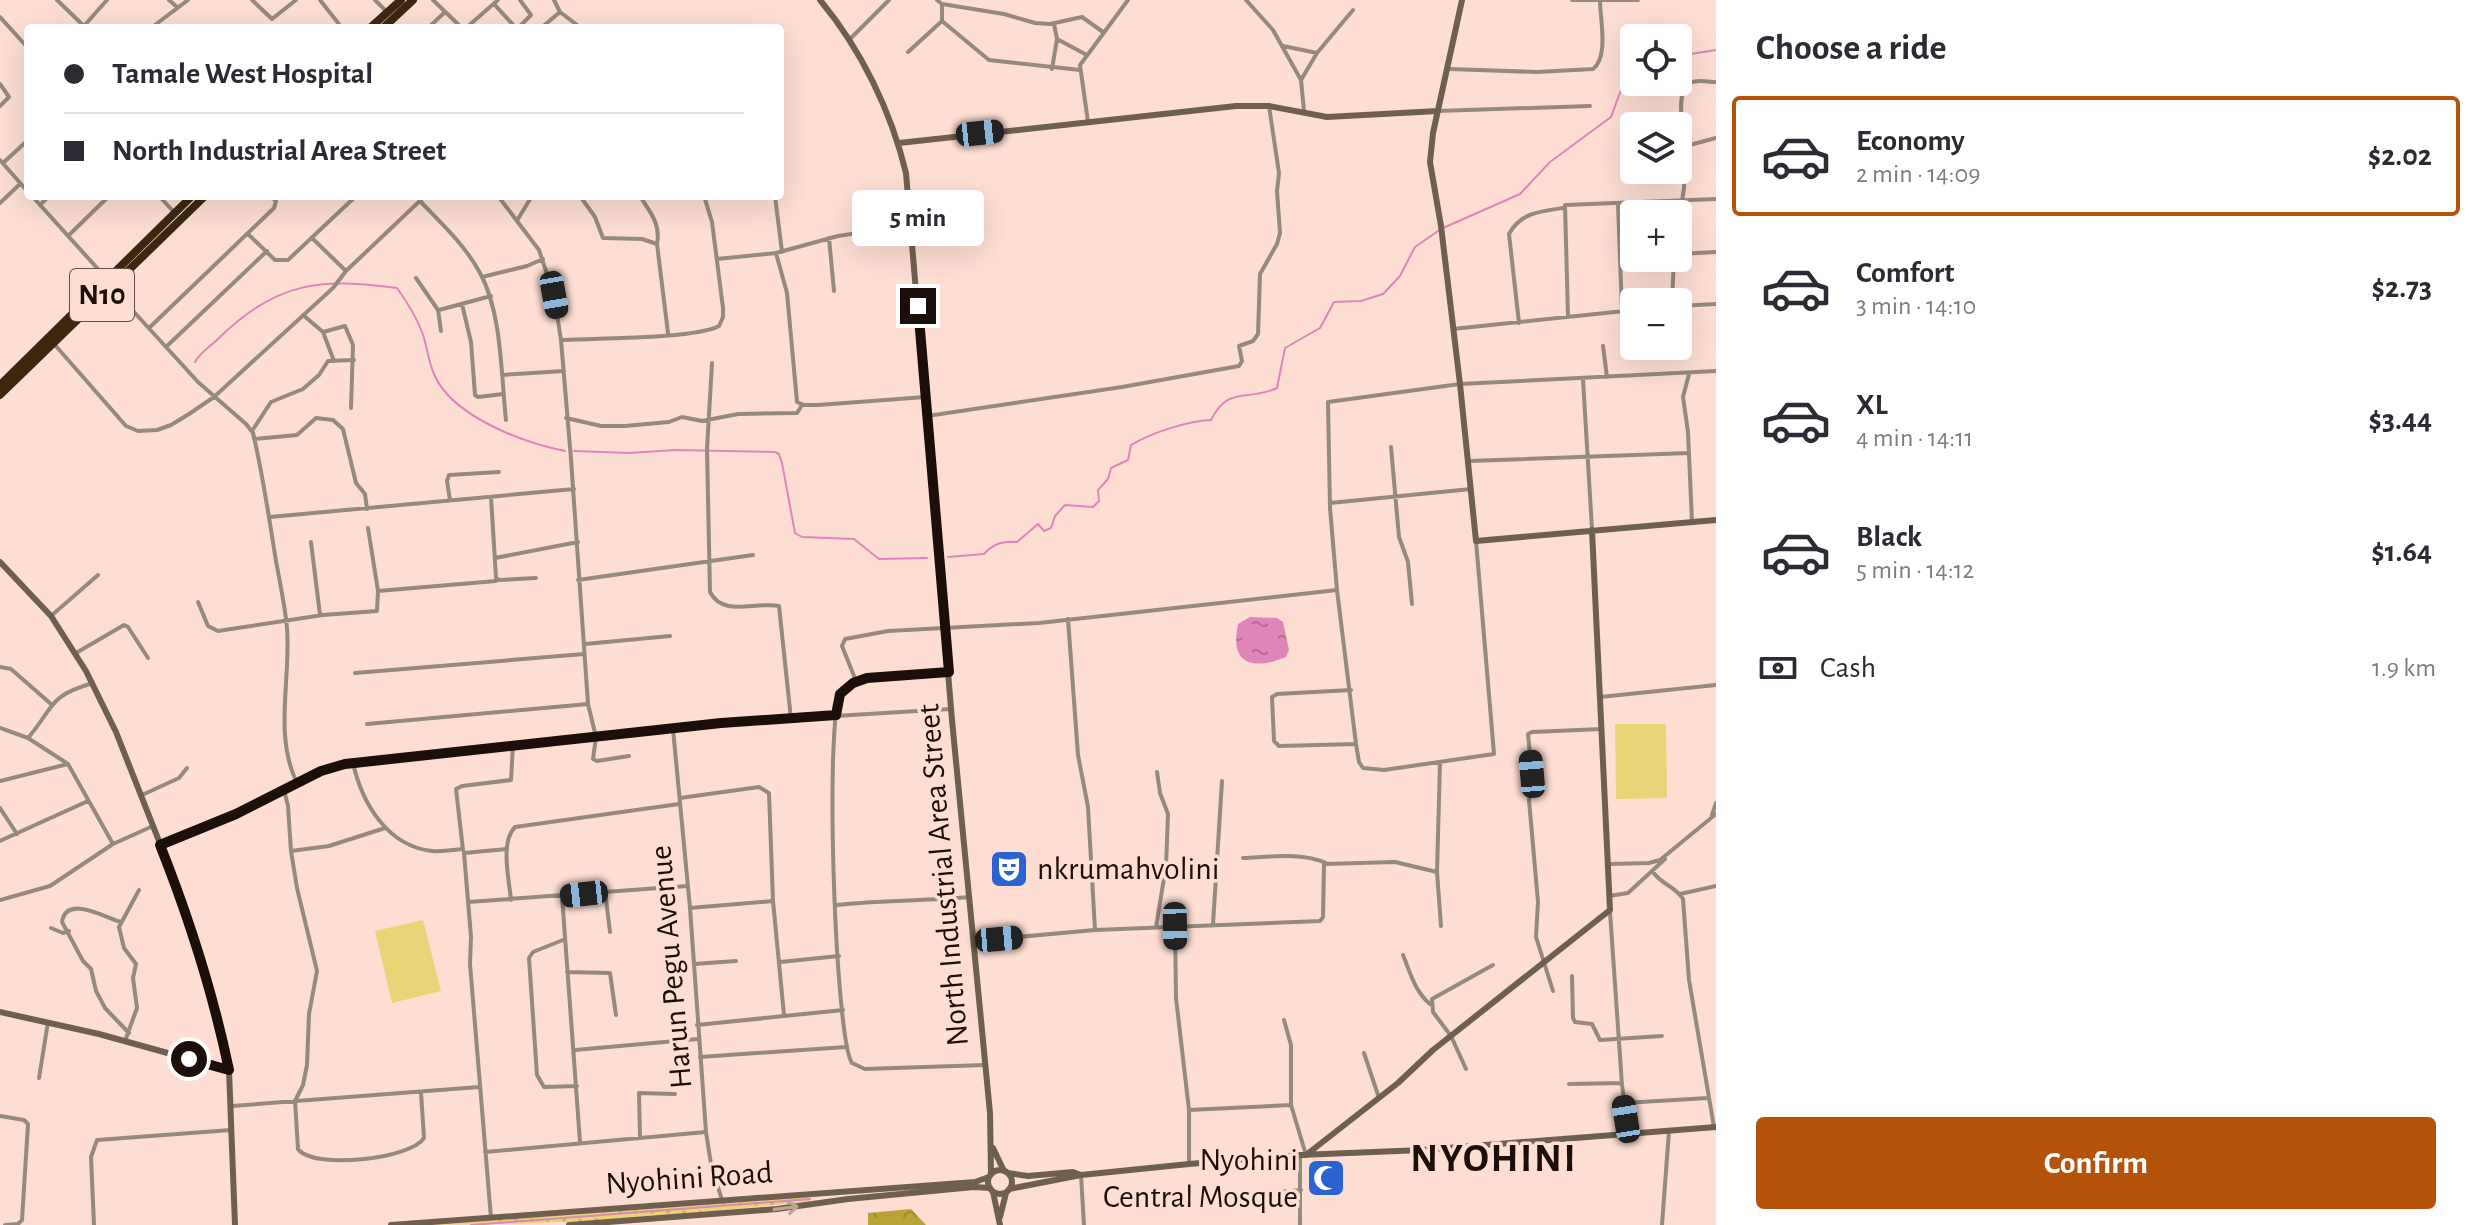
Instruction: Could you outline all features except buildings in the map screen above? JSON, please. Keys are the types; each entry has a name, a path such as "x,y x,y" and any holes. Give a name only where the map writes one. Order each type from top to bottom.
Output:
{"highway":[{"path":"374,24 401,0"},
{"path":"387,24 413,0"},
{"name":"N10","path":"0,395 188,200"},
{"name":"N10","path":"2,380 201,200"}],"main road":[{"name":"North Industrial Area Street","path":"820,0 849,40 875,89 899,143 906,173 985,1065 991,1144 990,1176"},
{"path":"1462,0 1430,162 1441,226 1476,541 1716,520"},
{"path":"899,143 1236,106 1269,106 1327,117 1438,111"},
{"path":"1303,1155 1379,1098 1451,1036 1610,910 1592,530"},
{"path":"0,562 51,616 93,683 116,732 185,907 213,1000 229,1070 235,1225"},
{"path":"0,1012 125,1041 229,1070"},
{"path":"991,1190 1000,1194 1081,1175 1189,1164 1715,1127"},
{"name":"North Industrial Area Street","path":"991,1144 1006,1172"},
{"path":"1000,1223 990,1176 1006,1172 1028,1176 1073,1172 1081,1175"},
{"path":"1000,1223 1011,1180 1006,1172"},
{"name":"Nyohini Road","path":"391,1225 975,1182 990,1176"},
{"name":"Nyohini Road","path":"569,1225 777,1209 974,1187 991,1190"}],"street":[{"path":"57,0 82,24"},
{"path":"87,24 107,0"},
{"path":"169,0 177,7"},
{"path":"156,24 188,0"},
{"path":"252,0 272,19 296,0"},
{"path":"320,0 339,24"},
{"path":"375,0 388,12"},
{"path":"433,0 459,24"},
{"path":"520,0 531,15 521,24"},
{"path":"554,0 560,12 576,24"},
{"path":"849,40 889,0"},
{"path":"1088,122 1080,70 1085,54 1128,0"},
{"path":"1246,0 1273,30 1301,80 1304,112"},
{"path":"1572,0 1638,0"},
{"path":"1080,70 989,60 942,21 939,1 1035,23 1054,23 1082,17 1103,32"},
{"path":"1449,69 1537,72 1593,69 1598,66 1602,54 1600,1"},
{"path":"469,24 496,2 514,24"},
{"path":"1301,80 1317,53 1353,10"},
{"path":"432,24 445,12"},
{"path":"546,24 560,12"},
{"path":"0,17 24,44"},
{"path":"908,52 942,21"},
{"path":"1052,69 1057,39 1054,23"},
{"path":"1057,39 1085,54"},
{"path":"1283,46 1317,53"},
{"path":"1682,112 1683,90 1692,82 1716,82"},
{"path":"0,84 9,94 0,106"},
{"path":"927,416 1239,366 1242,361 1239,346 1253,341 1258,334 1260,274 1279,238 1279,173 1269,106"},
{"path":"1438,111 1590,106"},
{"path":"1692,144 1716,138"},
{"path":"24,143 2,161 24,188"},
{"path":"0,203 20,184"},
{"path":"1692,200 1716,199"},
{"path":"35,200 166,347 252,431 270,517 286,623 288,669 284,744 297,782"},
{"path":"40,205 45,200"},
{"path":"68,236 105,200"},
{"path":"163,200 175,213"},
{"path":"149,328 274,208 275,200"},
{"path":"248,234 275,260 285,261 352,200"},
{"path":"501,200 518,219 543,259 554,295 574,489 588,704 596,737 594,760 629,756"},
{"path":"518,219 530,200"},
{"path":"583,200 595,217 603,238 642,239 657,244"},
{"path":"642,200 656,222 659,234 657,244 668,334"},
{"path":"561,340 668,334 714,329 721,324 723,308 712,222 705,200"},
{"path":"775,200 797,400 802,405 925,397"},
{"path":"53,343 126,426 134,431 157,430 171,425 214,397 333,288 346,271 420,201 452,235 482,277 491,296 506,420"},
{"path":"1519,323 1509,234 1514,225 1532,213 1567,204 1618,204 1621,288"},
{"path":"1564,207 1568,316"},
{"path":"716,259 779,253 829,238 911,225"},
{"path":"312,238 346,271"},
{"path":"829,238 834,291"},
{"path":"166,347 267,251"},
{"path":"1692,254 1716,252"},
{"path":"482,277 543,259"},
{"path":"416,278 438,310 441,331"},
{"path":"438,310 491,296"},
{"path":"462,304 471,342 475,395 503,394"},
{"path":"1692,305 1716,304"},
{"path":"1453,329 1620,311"},
{"path":"303,315 323,332 334,361"},
{"path":"323,332 342,326 347,328 353,341 351,408"},
{"path":"1603,346 1607,377"},
{"path":"252,431 271,402 298,393 316,379 328,361 354,360"},
{"path":"712,363 707,451 710,592 717,603 729,607 779,606 791,719"},
{"path":"501,375 564,371"},
{"path":"1476,541 1495,750 1491,756 1369,770 1359,762 1337,590 1330,503 1328,402 1460,384 1716,371"},
{"path":"1690,373 1683,397 1692,522"},
{"path":"1583,380 1592,530"},
{"path":"566,418 601,426 669,422 682,417 709,421 738,414 797,413 802,405"},
{"path":"254,439 297,435 316,418 335,421 343,429 356,484 365,494 367,509"},
{"path":"1391,447 1399,537 1408,562 1412,604"},
{"path":"1469,461 1689,453"},
{"path":"450,500 449,475 499,472"},
{"path":"270,517 574,489"},
{"path":"1330,503 1471,489"},
{"path":"378,591 496,581 491,497"},
{"path":"198,602 208,626 215,631 377,611 378,591 368,528"},
{"path":"311,542 320,616"},
{"path":"495,558 578,542"},
{"path":"578,580 753,555"},
{"path":"51,616 98,575"},
{"path":"496,578 536,578"},
{"path":"856,681 842,646 847,637 1039,623 1337,590"},
{"path":"1068,619 1078,755 1088,807 1095,930"},
{"path":"76,653 124,625 148,658"},
{"path":"584,644 670,636"},
{"path":"355,673 584,654"},
{"path":"0,666 11,669 51,704"},
{"path":"949,672 867,678 856,681 840,694 832,793 846,1047 852,1063 865,1069 985,1065"},
{"path":"28,738 51,704 69,690 93,683"},
{"path":"1600,697 1716,685"},
{"path":"1351,690 1277,694 1272,697 1274,741 1279,746 1356,744"},
{"path":"367,724 588,704"},
{"path":"160,845 236,814 321,771 352,762 673,729 952,709"},
{"path":"0,728 28,738 68,764 113,844"},
{"name":"Harun Pegu Avenue","path":"673,729 706,1132 711,1164 722,1200"},
{"path":"1553,991 1536,937 1538,902 1529,800 1532,774 1528,734 1602,729"},
{"path":"491,1218 470,964 468,902 456,789 511,780 513,745"},
{"path":"352,762 368,807 385,828 426,850 507,849"},
{"path":"1440,762 1437,872 1441,926"},
{"path":"0,781 68,764"},
{"path":"140,796 179,778 187,768"},
{"path":"1156,927 1166,866 1168,814 1161,800 1157,772"},
{"path":"1213,924 1222,781"},
{"path":"511,900 507,849 509,833 519,825 762,787 768,791 771,803 773,901 784,1015"},
{"path":"284,790 297,888 317,971 309,1014 307,1065 303,1085 295,1101 296,1140 301,1154 307,1158 345,1160 404,1153 422,1143 425,1128 421,1093"},
{"path":"0,841 88,801"},
{"path":"1609,896 1628,893 1653,872 1714,816 1716,803"},
{"path":"0,808 17,834"},
{"path":"0,900 50,886 113,844 153,826"},
{"path":"291,851 329,846 385,828"},
{"path":"1606,864 1649,863 1670,854"},
{"path":"1243,858 1286,856 1326,863 1395,862 1437,872"},
{"path":"973,941 1095,930 1322,920 1323,866 1326,863"},
{"path":"1092,871 1166,866"},
{"path":"1653,872 1659,881 1672,886 1683,899 1689,980 1715,1127"},
{"path":"468,902 687,886"},
{"path":"1680,894 1716,886"},
{"path":"125,1041 137,1008 133,978 136,962 124,948 119,931 139,890"},
{"path":"605,891 610,932"},
{"path":"562,896 580,1142"},
{"path":"836,905 894,899 931,901 969,897"},
{"path":"690,908 773,901"},
{"path":"121,922 88,909 67,910 62,922 83,961 91,969 96,991 105,1008 129,1033"},
{"path":"1610,910 1622,1083 1629,1135"},
{"path":"1175,926 1179,1036 1189,1110 1189,1164"},
{"path":"51,928 63,933 69,931"},
{"path":"564,940 533,952 529,958 537,1075 544,1087 577,1086"},
{"path":"1403,955 1412,978 1451,1036 1466,1069"},
{"path":"780,962 839,956"},
{"path":"693,964 736,961"},
{"path":"1430,1004 1432,999 1493,965"},
{"path":"567,972 610,973 616,1015"},
{"path":"1572,976 1573,1018 1575,1022 1592,1024 1600,1040 1662,1036"},
{"path":"697,1025 843,1010"},
{"path":"1284,1020 1291,1045 1291,1105 1303,1155 1300,1225"},
{"path":"39,1078 48,1022"},
{"path":"575,1050 698,1039"},
{"path":"700,1057 846,1047"},
{"path":"1364,1053 1379,1098"},
{"path":"1569,1084 1622,1083"},
{"path":"232,1106 479,1087"},
{"path":"640,1137 639,1093 675,1094"},
{"path":"1624,1103 1708,1098"},
{"path":"1189,1110 1291,1105"},
{"path":"0,1116 24,1120 28,1124 22,1220 18,1224 5,1225"},
{"path":"94,1225 91,1157 97,1140 233,1130"},
{"path":"1662,1225 1669,1131"},
{"path":"485,1152 706,1132"},
{"path":"1081,1175 1084,1225"},
{"path":"1222,1197 1301,1190"}],"shaded area":[{"path":"1615,724 1666,724 1667,798 1616,799"},
{"path":"423,920 441,991 392,1003 375,931"},
{"path":"810,1197 810,1201 668,1215 431,1225"}],"green space":[{"path":"911,1209 926,1225 868,1225 868,1213"}],"water":[{"path":"1250,617 1277,618 1283,622 1289,650 1286,657 1254,663 1241,656 1237,649 1238,624"}],"waterway":[{"path":"1692,54 1716,50"},
{"path":"1443,228 1520,194 1550,162 1611,117 1620,93"},
{"path":"948,557 984,554 999,544 1017,542 1038,524 1044,531 1051,528 1055,516 1065,505 1093,507 1099,501 1098,490 1108,479 1111,468 1128,460 1131,445 1170,428 1211,420 1218,409 1232,398 1277,388 1285,348 1320,328 1334,302 1361,301 1383,294 1400,276 1415,247 1438,231"},
{"path":"195,362 242,318 282,294 323,284 397,288 420,326 434,374 456,403 472,415 510,434 565,451"},
{"path":"574,451 775,452 782,463 795,533 802,537 854,539 879,559 927,558"},
{"path":"471,1225 810,1199"}],"place":[{"name":"nkrumahvolini","path":"1009,869"},
{"name":"Nyohini Central Mosque","path":"1326,1178"}],"district":[{"name":"NYOHINI","path":"1494,1159"}],"route":[{"path":"189,1059 229,1070 213,1000 185,907 160,845 236,814 321,771 345,764 721,723 836,715 840,694 857,680 949,672 918,306"}]}
